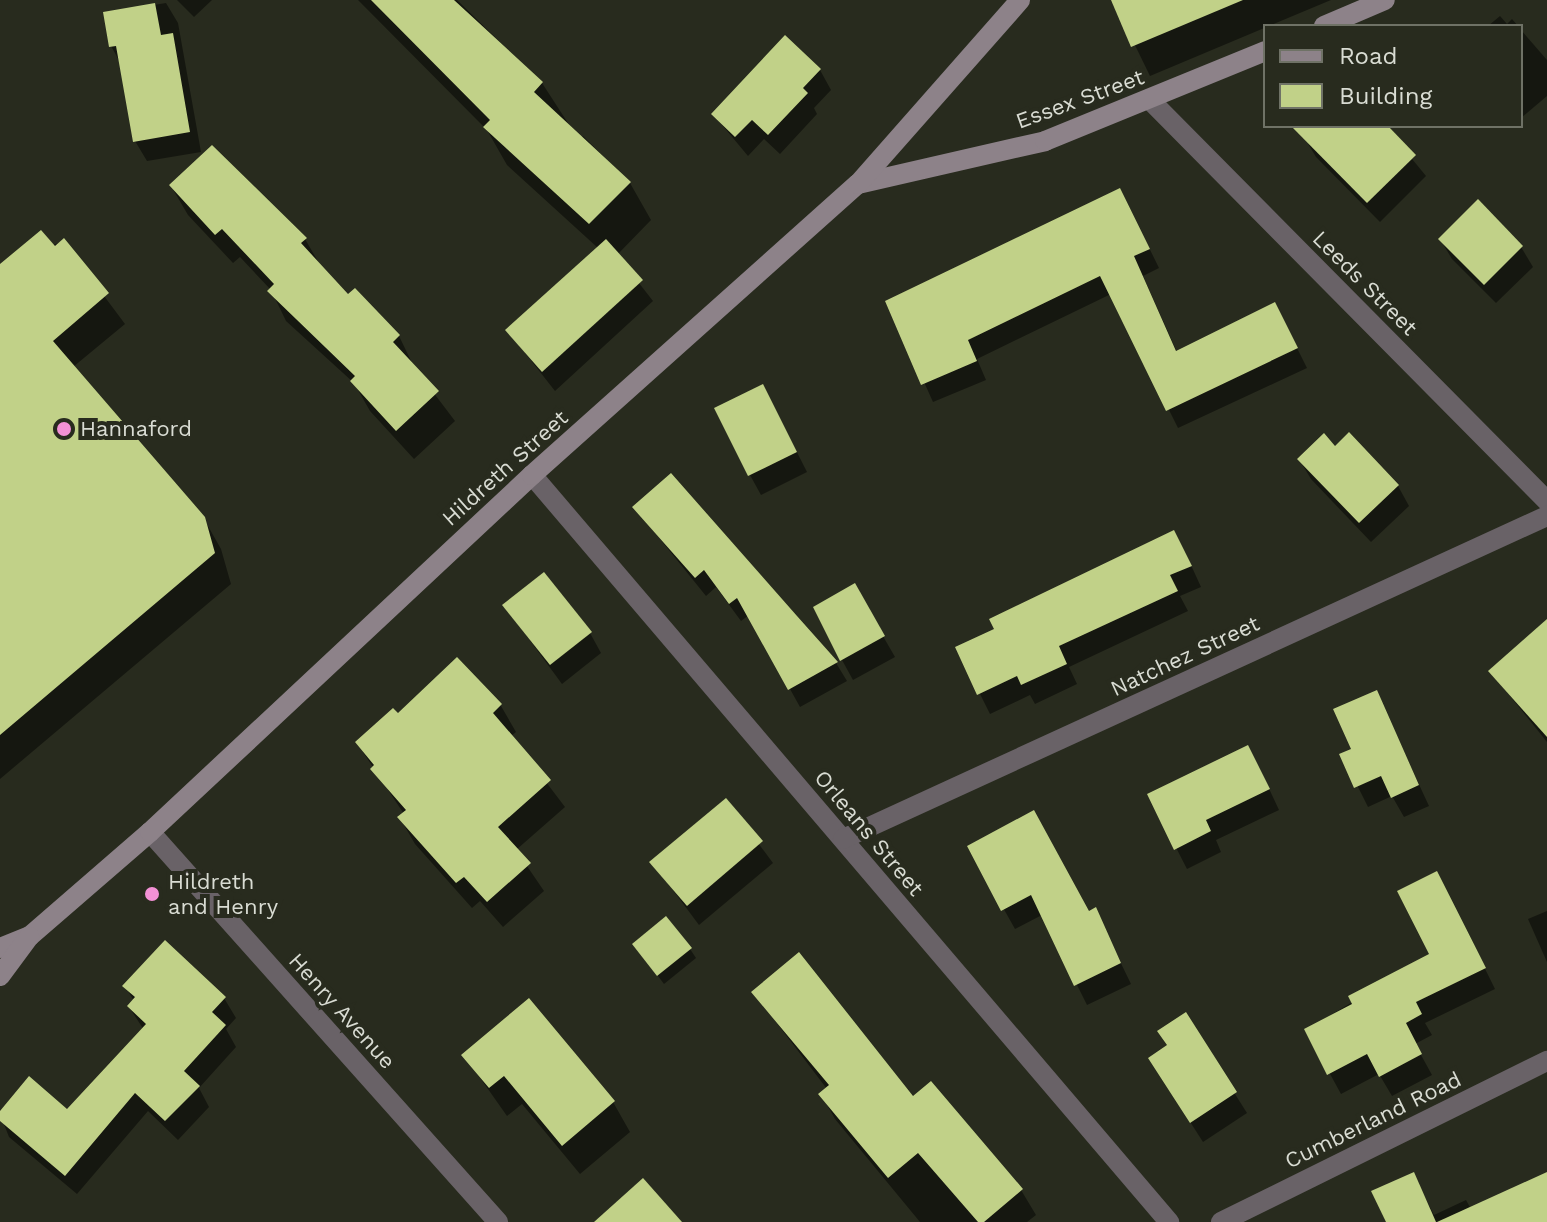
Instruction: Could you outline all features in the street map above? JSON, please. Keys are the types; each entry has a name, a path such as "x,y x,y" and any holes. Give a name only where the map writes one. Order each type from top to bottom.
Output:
{"street":[{"name":"Hildreth Street","path":"0,948 30,936 150,832 532,475 858,184 1020,0"},
{"path":"1329,24 1385,0"},
{"name":"Essex Street","path":"858,184 1045,141 1263,52"},
{"name":"Leeds Street","path":"1149,99 1547,501"},
{"name":"Orleans Street","path":"532,475 1169,1222"},
{"name":"Natchez Street","path":"843,839 1547,516"},
{"name":"Henry Avenue","path":"150,832 498,1222"},
{"path":"0,976 30,936"},
{"name":"Cumberland Road","path":"1221,1222 1547,1061"}],"building":[{"path":"371,0 454,0 543,82 534,92 631,182 589,224 483,127 490,120"},
{"path":"1111,0 1243,0 1131,47"},
{"path":"155,3 161,35 173,33 190,132 133,142 116,46 109,47 103,12"},
{"path":"785,35 821,69 803,88 808,93 768,135 752,120 735,137 711,114"},
{"path":"1293,128 1390,128 1416,155 1367,203"},
{"path":"212,145 307,238 301,243 348,294 355,288 400,335 393,342 439,391 396,431 350,381 355,376 267,291 274,284 222,229 215,235 169,185"},
{"path":"1120,188 1150,249 1134,256 1176,351 1275,302 1298,348 1166,411 1100,276 968,340 977,361 921,385 885,301"},
{"path":"1478,199 1523,246 1484,285 1438,239"},
{"name":"Hannaford","path":"41,230 55,246 64,238 109,293 53,341 205,517 215,553 0,735 0,264"},
{"path":"606,239 643,280 542,372 505,330"},
{"path":"763,384 797,452 748,476 714,408"},
{"path":"1349,432 1399,485 1359,523 1297,459 1324,433 1335,446"},
{"path":"671,473 838,662 788,690 737,598 729,604 704,570 695,578 632,507"},
{"path":"1174,530 1192,566 1170,575 1178,591 1059,646 1067,664 1021,685 1017,676 977,695 955,647 994,629 989,619"},
{"path":"544,572 592,632 550,665 502,605"},
{"path":"855,583 885,636 840,661 813,607"},
{"path":"1547,619 1547,737 1488,671"},
{"path":"457,657 502,704 493,713 551,780 498,827 531,863 487,902 464,877 456,883 397,817 406,810 370,769 374,765 355,742 393,708 398,713"},
{"path":"1377,690 1419,785 1391,798 1381,776 1354,788 1339,754 1351,749 1333,709"},
{"path":"1248,745 1270,789 1206,820 1211,831 1174,850 1147,794"},
{"path":"726,798 763,841 687,906 649,862"},
{"path":"1034,810 1089,911 1096,907 1121,963 1074,986 1031,895 1001,911 967,846"},
{"path":"1437,871 1486,968 1416,1002 1422,1014 1406,1023 1422,1054 1379,1077 1367,1054 1327,1075 1304,1029 1352,1004 1348,996 1429,954 1397,891"},
{"path":"666,916 692,948 657,976 632,944"},
{"path":"165,940 226,997 212,1012 226,1025 184,1071 200,1086 165,1121 135,1093 65,1176 0,1121 0,1111 29,1076 67,1109 146,1024 127,1006 135,997 122,986"},
{"path":"799,952 913,1096 931,1081 1023,1189 984,1222 978,1222 918,1153 888,1178 818,1094 829,1085 751,992"},
{"path":"529,998 615,1101 562,1146 504,1076 489,1088 461,1055"},
{"path":"1186,1012 1237,1092 1190,1123 1148,1058 1167,1045 1157,1031"},
{"path":"1414,1172 1436,1222 1386,1222 1371,1191"},
{"path":"1547,1172 1547,1222 1437,1222"},
{"path":"643,1178 682,1222 594,1222"}],"place":[{"name":"Hannaford","path":"64,429"},
{"name":"Hildreth and Henry","path":"152,894"}]}
